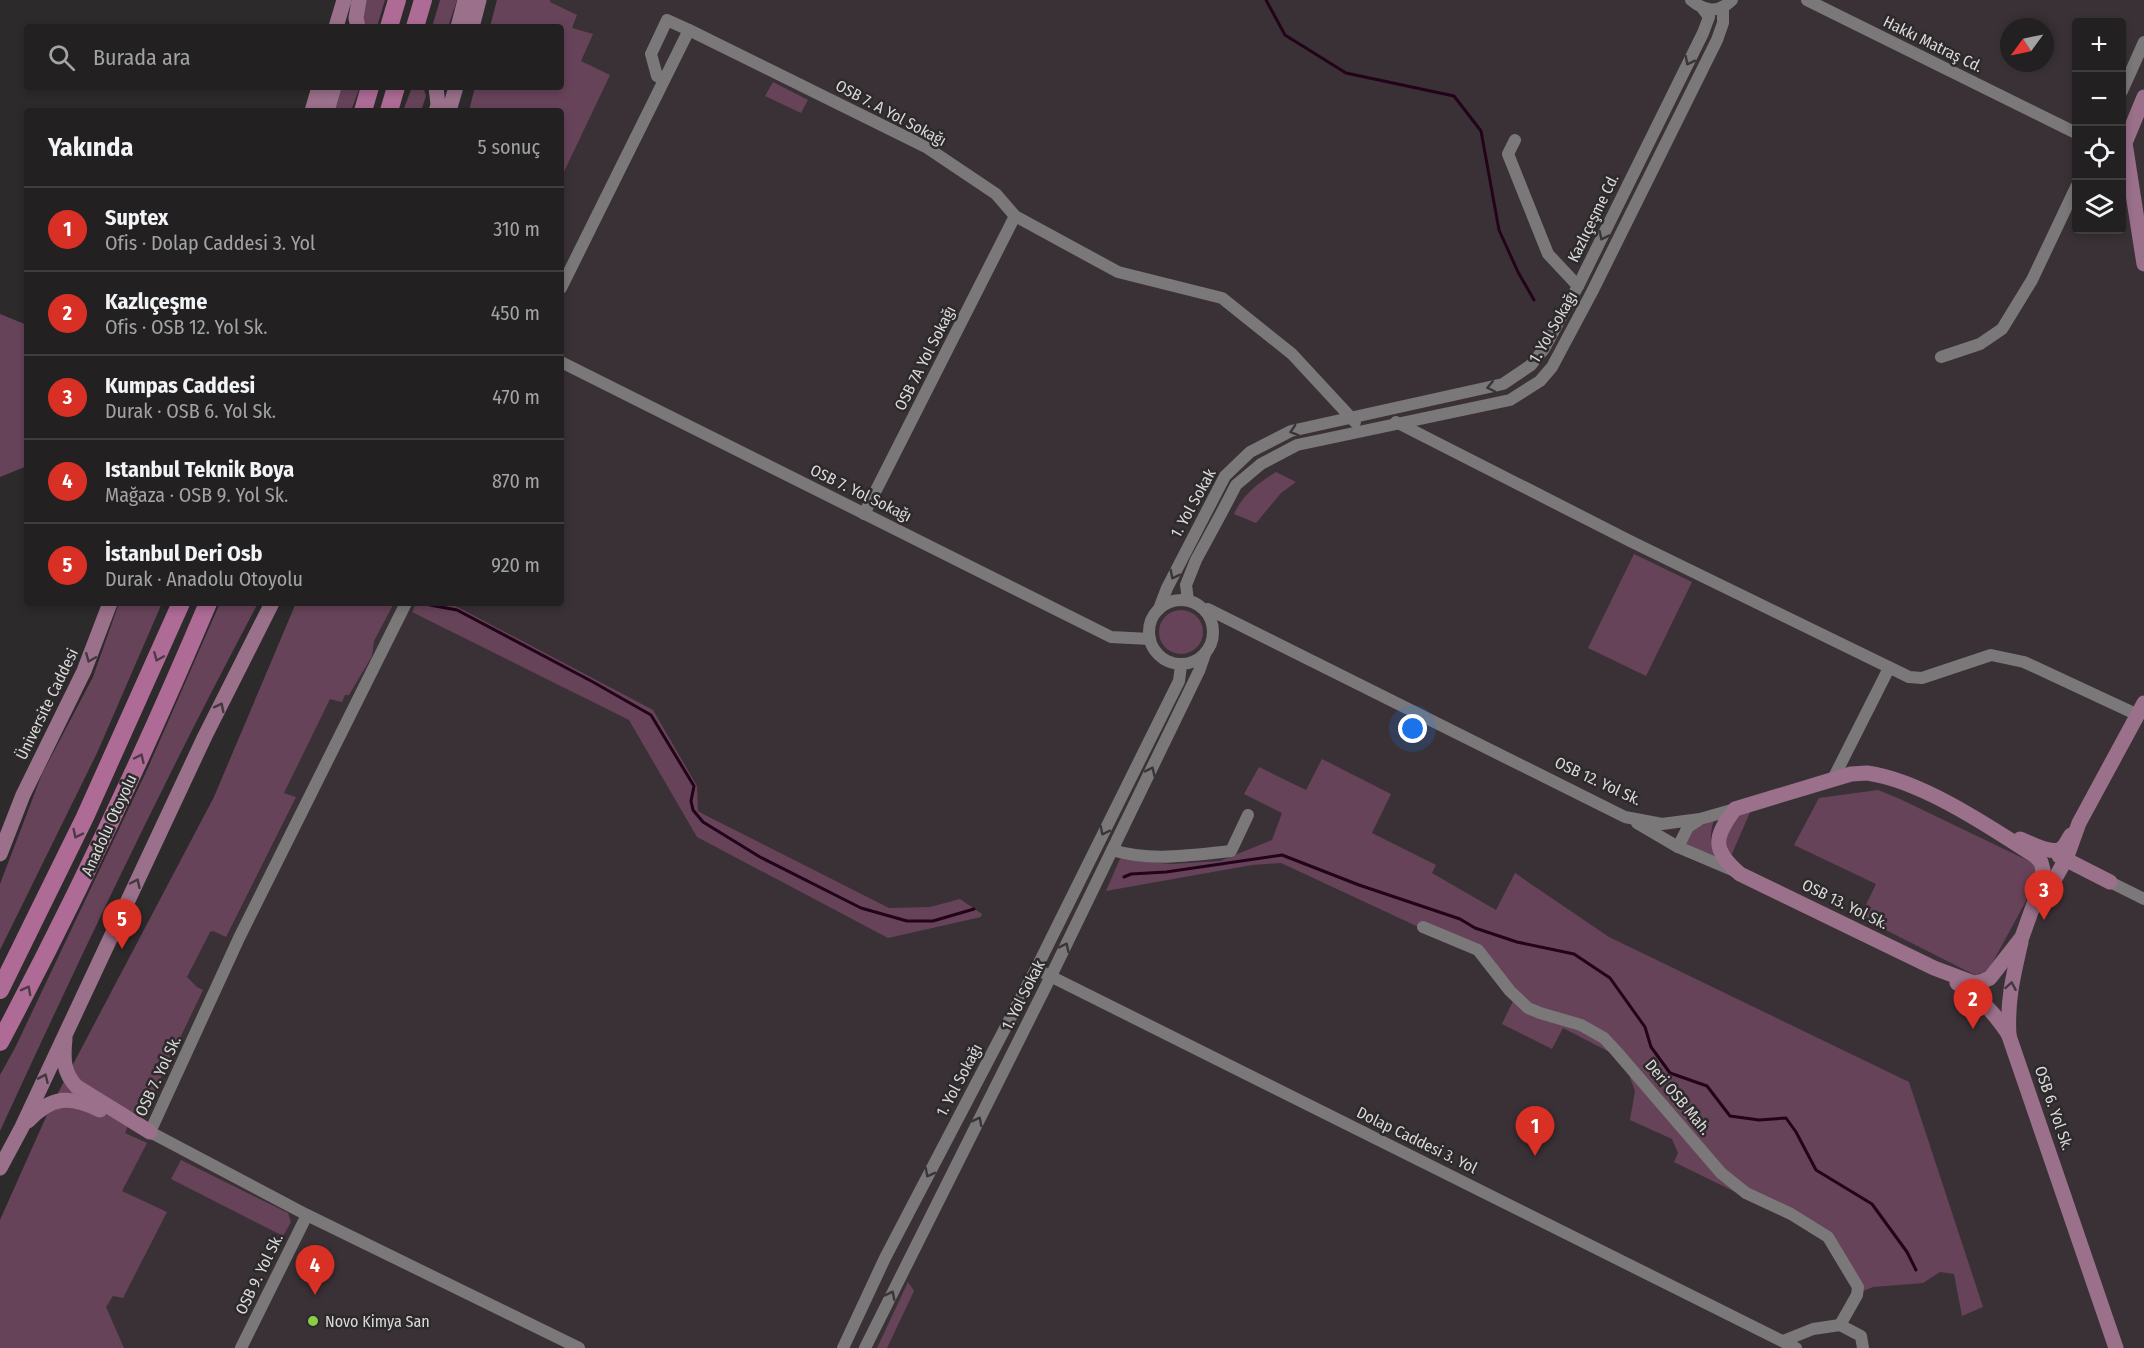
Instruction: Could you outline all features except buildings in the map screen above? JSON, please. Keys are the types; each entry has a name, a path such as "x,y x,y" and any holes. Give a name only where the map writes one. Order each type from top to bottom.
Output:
{"highway":[{"path":"389,24 397,0"},
{"path":"416,24 423,0"},
{"path":"364,108 369,90"},
{"path":"390,108 395,90"},
{"name":"Anadolu Otoyolu","path":"0,990 85,817 180,606"},
{"name":"Anadolu Otoyolu","path":"0,1042 110,825 207,606"}],"main road":[{"path":"337,24 344,0"},
{"path":"357,24 359,0"},
{"path":"459,24 465,0"},
{"path":"473,24 479,0"},
{"path":"313,108 318,90"},
{"path":"328,108 333,90"},
{"path":"436,90 437,108"},
{"path":"450,108 455,90"},
{"path":"2144,97 2125,143 2144,264"},
{"name":"Üniversite Caddesi","path":"0,854 22,795 84,671 109,606"},
{"path":"0,1168 22,1127 205,736 270,606"},
{"path":"2048,850 2063,847 2079,823 2141,709"},
{"name":"OSB 12. Yol Sk.","path":"1735,808 1851,774 1867,773 1885,775 1993,828"},
{"path":"1735,808 1724,824 1718,844 1724,860 1740,874"},
{"name":"OSB 6. Yol Sk.","path":"2079,823 2072,857 2054,882 2022,937 2010,988 2009,1036 2116,1348"},
{"path":"1993,828 2072,857 2110,882"},
{"path":"1934,968 1964,980 1983,981 1995,972 2022,937 2040,887 2043,870 2041,862 1993,828"},
{"path":"2054,882 2070,872 2110,882"},
{"name":"OSB 13. Yol Sk.","path":"1740,874 1934,968"},
{"path":"1934,968 1979,997 1995,1013 2009,1036"},
{"path":"67,1028 64,1064 71,1081 150,1132"},
{"path":"22,1127 38,1110 48,1104 68,1100 90,1105 150,1132"}],"street":[{"path":"1691,0 1703,9 1713,10 1727,4"},
{"name":"Hakkı Matraş Cd.","path":"1807,0 2072,131"},
{"name":"1. Yol Sokağı","path":"1188,600 1186,585 1236,485 1261,464 1297,445 1510,400 1540,381 1552,366 1592,292 1717,40 1727,4"},
{"name":"Kazlıçeşme Cd.","path":"1351,417 1503,384 1531,365 1544,349 1578,286 1703,33 1708,17 1703,9"},
{"name":"OSB 7. A Yol Sokağı","path":"664,80 657,76 651,54 667,20 926,147 996,194 1015,216 1118,272 1222,298 1292,354 1361,430"},
{"path":"564,282 689,30"},
{"path":"2126,80 2144,42"},
{"path":"1515,140 1508,154 1548,254 1578,286"},
{"path":"1941,357 1980,344 2002,329 2032,280 2072,195"},
{"name":"OSB 7A Yol Sokağı","path":"864,514 1015,216"},
{"name":"OSB 7. Yol Sokağı","path":"564,364 1112,637 1150,639"},
{"path":"1384,410 1397,424 1909,677 1922,678 1991,655 2024,662 2141,709"},
{"name":"1. Yol Sokak","path":"1159,609 1225,476 1250,452 1291,431 1351,417"},
{"path":"1188,600 1205,610 1209,616 1214,630 1210,647 1205,654 1190,664 1170,663 1154,649 1149,628 1152,618 1167,603 1188,600"},
{"name":"OSB 7. Yol Sk.","path":"405,606 240,938 150,1132 307,1215 579,1348"},
{"name":"OSB 12. Yol Sk.","path":"1205,610 1208,609 1625,817 1662,824 1700,819 1735,808"},
{"path":"1214,630 1240,625"},
{"name":"1. Yol Sokak","path":"865,1348 1051,976 1199,671 1205,654"},
{"name":"1. Yol Sokağı","path":"843,1348 885,1258 1036,969 1179,681 1181,665"},
{"path":"1833,779 1889,668"},
{"path":"1112,850 1123,854 1171,858 1231,850 1248,815"},
{"path":"1625,817 1678,847 1740,874"},
{"path":"1678,847 1688,827 1700,819"},
{"path":"2110,882 2144,899"},
{"name":"Deri OSB Mah.","path":"1423,927 1478,950 1510,991 1528,1008 1581,1025 1604,1038 1721,1173 1746,1192 1824,1232 1858,1287 1857,1295 1840,1325"},
{"name":"Dolap Caddesi 3. Yol","path":"1036,969 1796,1348"},
{"name":"OSB 9. Yol Sk.","path":"241,1348 307,1215"},
{"path":"1783,1341 1813,1329 1840,1325 1861,1336 1863,1348"}],"shaded area":[{"path":"366,0 385,0 378,24 365,24 363,19"},
{"path":"440,0 457,0 449,24 433,24"},
{"path":"497,0 2144,0 2144,1348 104,1348 73,1126 134,951 214,797 295,606 564,606 564,108 470,108 474,90 564,90 564,24 491,24"},
{"path":"497,0 550,0 577,15 572,28 593,34 581,61 610,75 564,172 564,108 470,108 474,90 564,90 564,24 491,24"},
{"path":"773,82 808,100 801,113 765,96"},
{"path":"340,90 359,90 352,108 334,108"},
{"path":"411,90 424,90 426,96 422,108 404,108"},
{"path":"0,314 24,324 24,467 0,477"},
{"path":"1276,472 1296,482 1281,493 1256,523 1234,514 1247,495"},
{"path":"1634,554 1692,582 1646,676 1588,648"},
{"path":"118,606 161,606 97,753 0,950 0,884 42,774 93,677"},
{"path":"219,606 256,606 125,865 0,1131 0,1075 147,770"},
{"path":"295,606 392,606 374,641 372,656 349,695 345,695 342,702 330,699 284,793 296,797 226,937 213,931 210,932 187,977 203,990 143,1115 134,1111 125,1133 147,1143 122,1191 167,1212 123,1298 113,1296 106,1307 124,1348 0,1348 0,1220 50,1108 214,797"},
{"path":"415,606 456,606 653,710 697,786 698,811 889,908 930,907 960,899 982,914 981,917 888,938 697,837 629,720 412,612"},
{"path":"1181,610 1196,617 1203,632 1196,647 1181,654 1166,647 1159,632 1166,617"},
{"path":"1322,759 1391,794 1372,833 1436,865 1432,873 1496,910 1515,873 1609,937 1909,1082 1983,1307 1962,1316 1954,1274 1940,1272 1923,1283 1873,1287 1856,1294 1829,1238 1674,1162 1678,1153 1672,1139 1630,1120 1635,1091 1623,1059 1563,1028 1552,1049 1502,1024 1514,999 1481,956 1281,863 1252,865 1106,891 1120,859 1171,864 1220,861 1272,840 1282,813 1244,794 1259,767 1306,790"},
{"path":"1878,790 2033,863 2040,875 1988,971 1975,975 1860,917 1876,884 1794,845 1819,798"},
{"path":"1751,810 1731,856 1725,849 1730,823 1732,819"},
{"path":"1714,820 1711,840 1716,860 1684,843 1689,831"},
{"path":"181,1160 288,1213 291,1222 283,1236 171,1179"},
{"path":"908,1282 914,1291 887,1348 877,1348"}],"waterway":[{"path":"1266,0 1285,35 1346,73 1454,96 1481,131 1499,230 1534,300"},
{"path":"435,606 457,610 651,715 694,786 691,801 693,810 703,822 760,857 861,908 907,921 933,921 974,909"},
{"path":"1124,877 1131,874 1166,872 1282,855 1359,885 1460,919 1475,928 1517,942 1574,954 1610,978 1645,1027 1651,1047 1670,1073 1707,1086 1730,1116 1759,1120 1786,1118 1816,1170 1872,1204 1907,1252 1916,1270"}],"place":[{"name":"Kumpas Caddesi","path":"2044,920"},
{"name":"İstanbul Deri Osb","path":"122,949"},
{"name":"Kazlıçeşme","path":"1973,1029"},
{"name":"Suptex","path":"1535,1156"},
{"name":"Istanbul Teknik Boya","path":"315,1295"},
{"name":"Novo Kimya San","path":"313,1321"}]}
